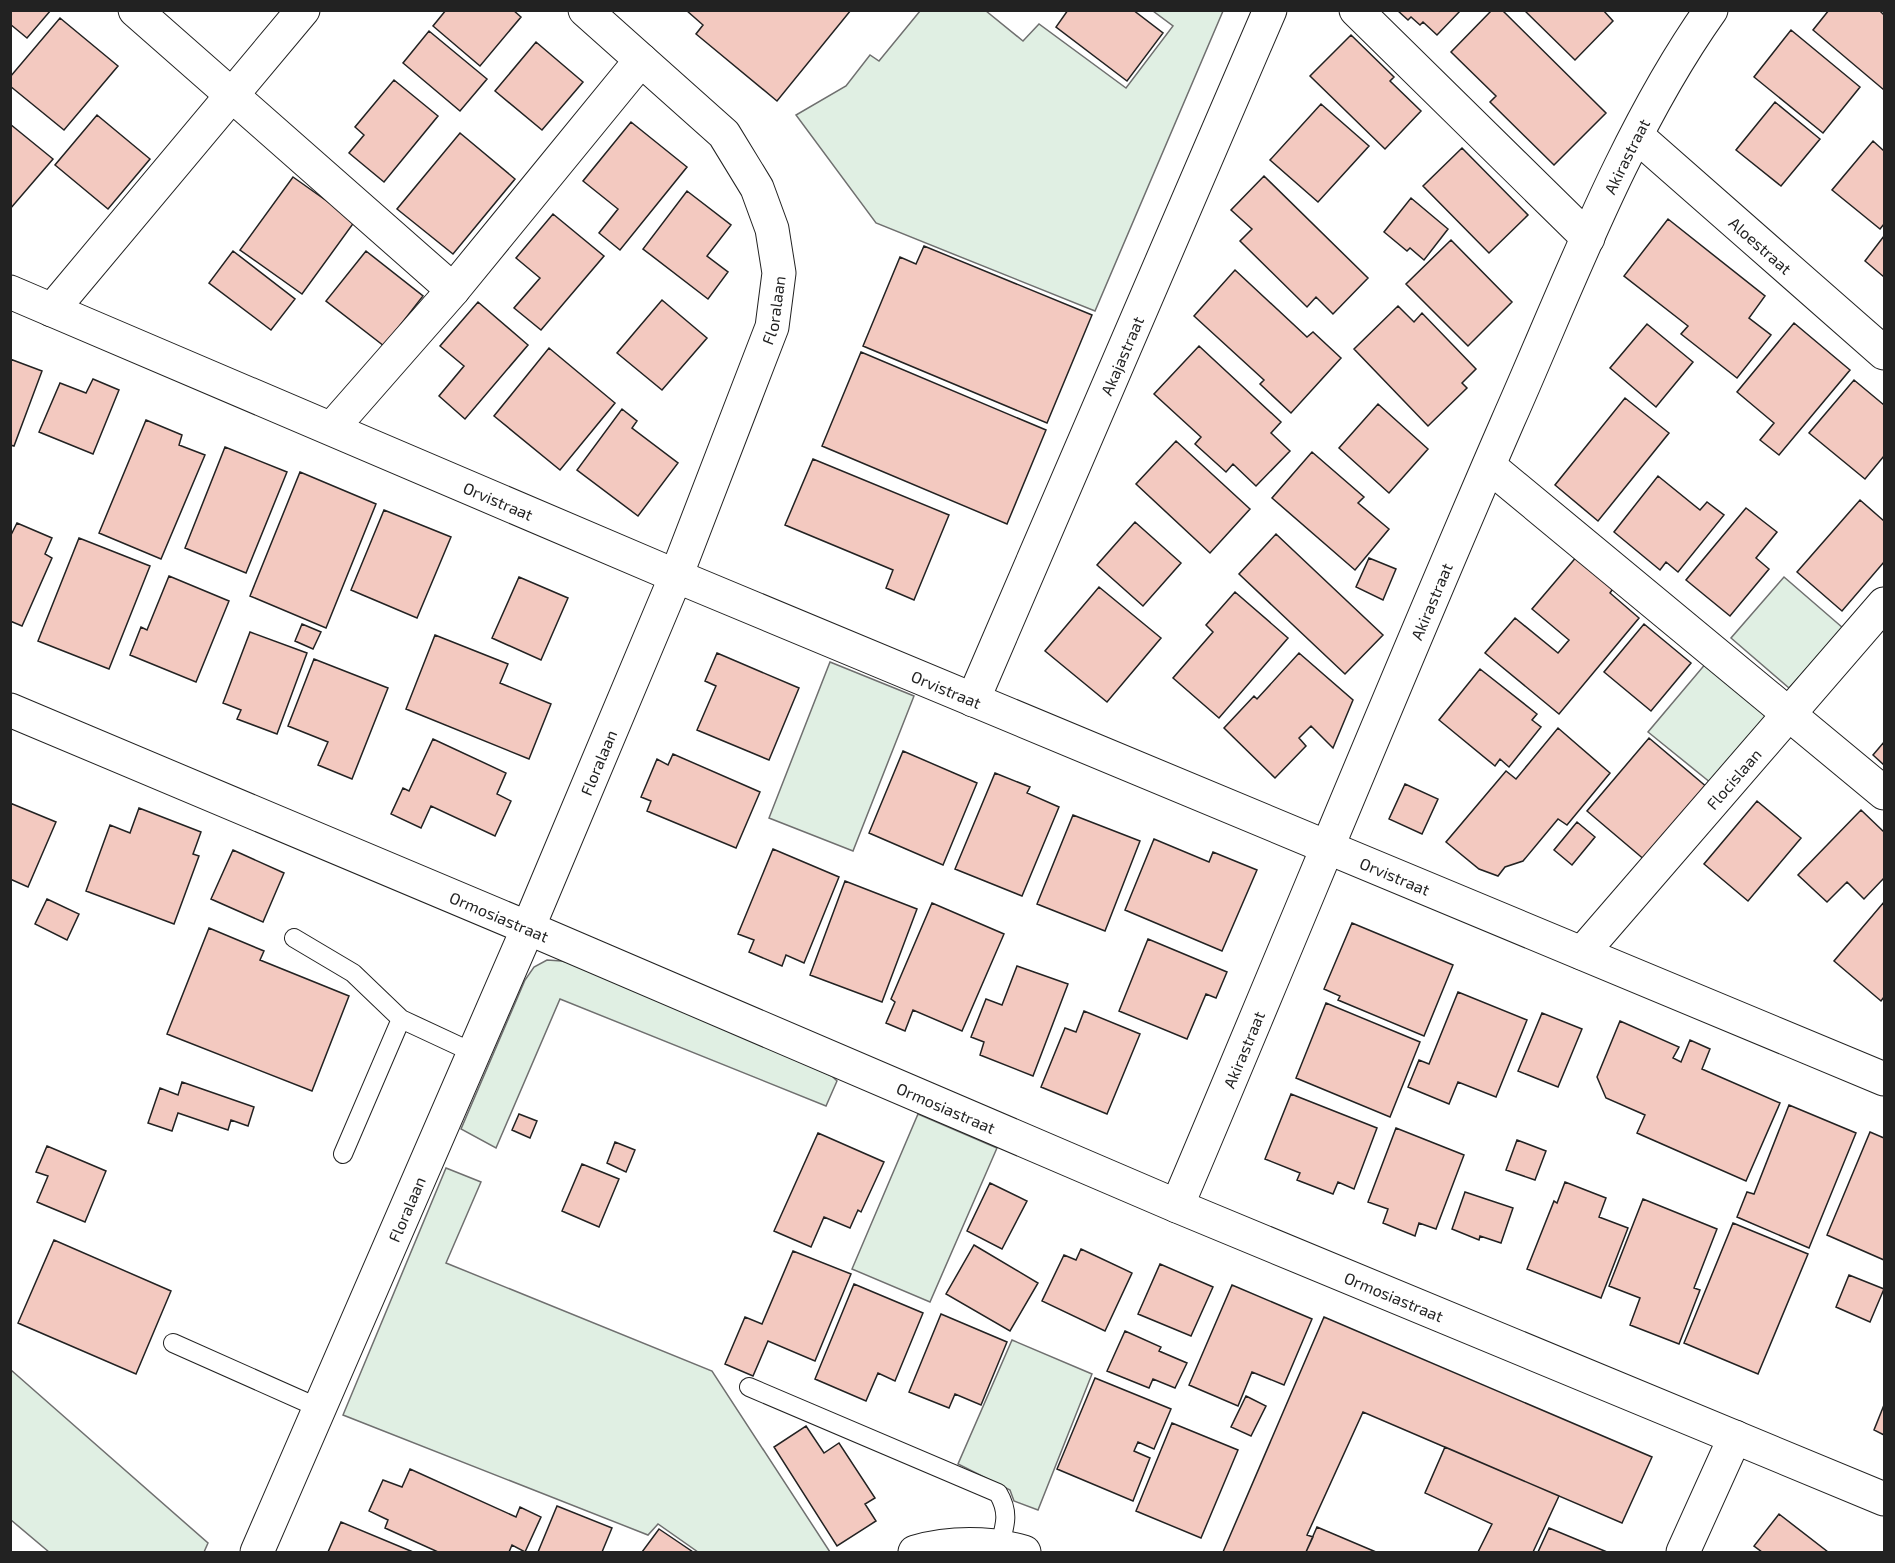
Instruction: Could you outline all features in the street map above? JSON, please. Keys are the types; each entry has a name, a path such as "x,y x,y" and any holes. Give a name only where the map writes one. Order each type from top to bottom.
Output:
{"street":[{"path":"135,10 231,97 453,290"},
{"path":"52,310 303,10"},
{"name":"Floralaan","path":"256,1552 528,928 676,576 772,327 779,273 772,229 757,188 724,134 585,10"},
{"name":"Akajastraat","path":"973,700 1270,10"},
{"path":"1356,10 1588,238"},
{"name":"Akirastraat","path":"1177,1206 1489,466 1588,238 1661,90 1711,10"},
{"path":"332,428 453,290 641,60"},
{"name":"Aloestraat","path":"1637,136 1884,353"},
{"name":"Orvistraat","path":"10,292 676,576 1328,850 1884,1079"},
{"path":"1489,466 1884,793"},
{"name":"Flocislaan","path":"1582,953 1884,604"},
{"name":"Ormosiastraat","path":"10,710 528,928 1177,1206 1884,1499"},
{"path":"1683,1552 1735,1437"},
{"path":"915,1552 936,1546 980,1544 1011,1550"}],"lane":[{"path":"294,938 353,972 401,1018 474,1053"},
{"path":"344,1154 401,1018"},
{"path":"173,1343 319,1408"},
{"path":"749,1387 999,1493 1006,1506 1011,1550"}],"green space":[{"path":"920,11 986,11 1023,41 1039,24 1126,88 1173,26 1153,11 1223,11 1095,311 876,223 796,115 846,86 870,55 879,61"},
{"path":"1784,577 1843,628 1789,688 1731,638"},
{"path":"830,662 914,696 853,851 769,818"},
{"path":"1707,662 1768,718 1711,783 1648,732"},
{"path":"547,960 587,967 832,1076 837,1081 826,1106 560,999 496,1148 461,1129 525,980 534,967"},
{"path":"918,1114 997,1148 930,1302 852,1269"},
{"path":"446,1168 481,1182 446,1263 712,1371 830,1552 698,1552 658,1524 648,1535 343,1415"},
{"path":"1012,1340 1092,1374 1038,1510 1014,1501 1010,1490 958,1464"},
{"path":"11,1370 208,1543 204,1552 49,1552 11,1520"}],"building":[{"path":"10,10 51,10 27,38 10,24"},
{"path":"446,10 513,10 521,17 480,66 433,26"},
{"path":"686,10 851,10 777,101 696,34 703,25"},
{"path":"1068,10 1133,10 1163,33 1127,81 1056,27"},
{"path":"1397,10 1461,10 1437,35 1423,22 1420,25 1411,17 1408,20"},
{"path":"1492,10 1502,10 1606,113 1554,165 1490,102 1496,96 1451,52"},
{"path":"1524,10 1603,10 1613,21 1575,60"},
{"path":"1829,10 1879,10 1884,15 1884,90 1813,30"},
{"path":"60,18 118,66 64,130 10,86 10,77"},
{"path":"1791,30 1860,87 1823,133 1754,77"},
{"path":"429,31 487,79 460,111 403,63"},
{"path":"1351,35 1394,77 1390,81 1421,111 1385,149 1310,76"},
{"path":"536,42 583,82 542,130 495,91"},
{"path":"394,80 438,116 384,182 349,153 364,135 355,127"},
{"path":"1775,102 1820,139 1781,186 1736,150"},
{"path":"1321,104 1369,146 1318,202 1270,160"},
{"path":"97,115 150,159 108,209 55,165"},
{"path":"631,122 687,167 620,250 599,233 618,209 583,181"},
{"path":"10,124 53,159 10,209"},
{"path":"460,133 515,179 453,254 397,209"},
{"path":"1873,141 1884,151 1884,224 1880,229 1832,190"},
{"path":"1462,148 1528,215 1489,253 1423,186"},
{"path":"1264,176 1368,278 1333,314 1316,297 1307,307 1240,241 1252,229 1231,210"},
{"path":"293,177 355,221 302,294 240,250"},
{"path":"687,191 731,225 707,256 728,272 708,299 643,249"},
{"path":"1411,198 1448,229 1424,260 1410,248 1407,251 1384,232"},
{"path":"553,214 604,256 541,330 514,308 540,278 516,258"},
{"path":"1668,219 1765,296 1749,318 1771,335 1737,378 1681,334 1688,326 1624,276"},
{"path":"1884,236 1884,277 1865,261"},
{"path":"1451,240 1512,302 1468,346 1406,284"},
{"path":"924,246 1092,315 1047,423 863,346 900,257 916,264"},
{"path":"233,251 295,299 271,330 209,283"},
{"path":"366,251 423,296 384,346 326,301"},
{"path":"1235,270 1307,337 1313,332 1341,358 1291,413 1260,384 1264,380 1194,316"},
{"path":"662,300 707,338 662,390 617,353"},
{"path":"478,302 528,345 465,419 439,396 464,366 440,346"},
{"path":"1398,306 1414,322 1422,313 1476,369 1462,383 1467,388 1428,426 1354,349"},
{"path":"1794,323 1850,370 1779,455 1760,440 1774,423 1737,392"},
{"path":"1647,324 1693,362 1656,407 1610,368"},
{"path":"1199,346 1281,422 1271,433 1290,451 1256,486 1233,464 1226,472 1195,444 1201,437 1154,394"},
{"path":"549,348 615,403 560,470 494,416"},
{"path":"861,352 1046,430 1007,524 822,446"},
{"path":"10,359 42,371 14,446 10,445"},
{"path":"93,379 119,390 93,454 39,432 60,383 86,393"},
{"path":"1854,380 1884,405 1884,456 1865,479 1809,433"},
{"path":"1625,398 1669,433 1598,521 1555,485"},
{"path":"1378,404 1428,449 1389,493 1339,448"},
{"path":"622,409 637,421 632,428 678,463 638,516 577,470"},
{"path":"146,420 182,435 179,445 205,455 161,559 99,533"},
{"path":"1176,441 1250,509 1210,553 1136,484"},
{"path":"225,447 287,472 246,573 185,548"},
{"path":"1312,452 1364,497 1358,503 1389,529 1355,570 1272,498"},
{"path":"813,459 949,515 914,600 886,588 893,570 785,525"},
{"path":"300,472 376,504 326,628 250,596"},
{"path":"1658,476 1700,510 1707,502 1724,515 1678,572 1666,562 1660,570 1614,532"},
{"path":"1860,500 1884,521 1884,562 1842,611 1797,572"},
{"path":"1746,508 1777,532 1756,558 1769,569 1730,616 1686,580"},
{"path":"384,510 451,537 417,618 351,590"},
{"path":"1135,522 1181,563 1143,606 1097,565"},
{"path":"17,523 52,538 45,554 52,558 22,626 10,621 10,537"},
{"path":"1276,534 1383,635 1345,674 1239,574"},
{"path":"79,538 150,566 109,669 38,641"},
{"path":"1578,555 1615,586 1610,593 1639,618 1559,714 1485,653 1515,618 1558,653 1569,640 1532,609"},
{"path":"1369,558 1396,569 1383,600 1356,587"},
{"path":"169,576 229,601 196,682 130,655 141,627 147,630"},
{"path":"519,577 568,598 541,660 492,638"},
{"path":"1099,587 1161,638 1107,702 1045,651"},
{"path":"1235,592 1288,638 1219,718 1173,678 1213,632 1206,625"},
{"path":"302,624 321,632 313,649 295,641"},
{"path":"1644,624 1691,663 1651,711 1604,672"},
{"path":"250,632 307,653 277,734 237,719 241,710 223,703"},
{"path":"435,635 508,664 500,683 551,704 529,759 406,709"},
{"path":"717,653 799,688 769,760 697,730 716,686 705,681"},
{"path":"1299,653 1353,700 1333,748 1311,726 1299,738 1306,746 1275,778 1224,728 1254,696 1257,699"},
{"path":"314,659 388,688 352,779 318,765 328,742 288,726"},
{"path":"1480,669 1537,714 1532,720 1541,727 1509,767 1500,759 1495,766 1439,720"},
{"path":"1558,728 1610,773 1567,825 1558,819 1523,861 1505,867 1498,876 1479,869 1446,842 1506,771 1516,779"},
{"path":"1649,738 1708,788 1646,861 1587,811"},
{"path":"433,739 506,773 497,794 511,801 495,836 431,806 421,828 391,814 403,788 409,791"},
{"path":"1884,742 1884,765 1873,755"},
{"path":"903,751 977,783 943,865 869,833"},
{"path":"673,754 760,792 736,848 647,811 651,801 641,797 657,759 668,765"},
{"path":"995,773 1030,787 1027,793 1059,807 1022,896 955,869"},
{"path":"1405,784 1438,799 1422,834 1389,819"},
{"path":"1757,801 1801,838 1748,901 1704,864"},
{"path":"10,803 56,822 28,887 10,879"},
{"path":"139,808 201,832 193,854 199,856 174,924 86,891 110,825 130,833"},
{"path":"1861,810 1884,832 1884,878 1864,899 1847,882 1827,902 1798,875"},
{"path":"1073,815 1140,841 1105,931 1037,904"},
{"path":"1577,822 1595,837 1572,865 1554,850"},
{"path":"1154,839 1209,862 1213,852 1257,870 1222,951 1125,910"},
{"path":"773,849 839,877 804,963 786,955 782,966 749,952 754,940 738,934"},
{"path":"233,850 284,873 263,922 211,899"},
{"path":"845,881 917,909 882,1002 810,975"},
{"path":"47,899 79,914 67,940 35,924"},
{"path":"1884,902 1884,997 1881,1001 1834,961"},
{"path":"932,903 1004,934 962,1031 913,1010 905,1031 886,1023 895,1002 891,999"},
{"path":"1352,923 1453,965 1424,1036 1338,1000 1340,996 1324,989"},
{"path":"209,928 264,951 260,960 349,996 312,1091 167,1034"},
{"path":"1148,939 1227,972 1216,998 1206,994 1187,1039 1119,1011"},
{"path":"1017,966 1068,984 1033,1076 980,1055 984,1042 971,1037 986,999 1002,1005"},
{"path":"1458,992 1527,1020 1496,1097 1458,1082 1449,1104 1408,1087 1419,1060 1429,1064"},
{"path":"1326,1003 1420,1042 1390,1117 1296,1078"},
{"path":"1084,1011 1140,1034 1107,1114 1041,1087 1065,1028 1076,1032"},
{"path":"1542,1013 1582,1029 1558,1087 1518,1071"},
{"path":"1620,1021 1679,1047 1673,1058 1681,1062 1690,1040 1710,1049 1702,1069 1780,1103 1746,1181 1637,1133 1645,1115 1606,1098 1597,1077"},
{"path":"182,1082 254,1107 248,1126 231,1120 228,1130 178,1113 172,1131 148,1123 160,1088 178,1095"},
{"path":"1291,1094 1377,1128 1354,1189 1338,1182 1333,1194 1297,1180 1300,1173 1265,1159"},
{"path":"1789,1105 1856,1133 1809,1248 1737,1217 1747,1192 1754,1194"},
{"path":"519,1114 537,1121 530,1138 512,1130"},
{"path":"1396,1128 1464,1155 1436,1229 1419,1223 1415,1236 1383,1223 1388,1209 1368,1202"},
{"path":"1870,1132 1884,1138 1884,1260 1827,1235"},
{"path":"818,1133 884,1162 861,1212 858,1210 850,1228 824,1217 811,1247 774,1231"},
{"path":"1517,1140 1546,1151 1535,1180 1506,1170"},
{"path":"615,1142 635,1150 626,1172 607,1163"},
{"path":"47,1146 106,1171 85,1222 37,1202 48,1176 36,1172"},
{"path":"582,1164 619,1179 599,1227 562,1211"},
{"path":"1565,1182 1606,1198 1599,1217 1628,1228 1601,1298 1527,1269 1554,1201 1557,1203"},
{"path":"990,1183 1027,1201 1002,1249 967,1231"},
{"path":"1465,1192 1513,1208 1501,1243 1480,1236 1479,1240 1452,1229"},
{"path":"1643,1199 1717,1229 1694,1288 1700,1290 1679,1344 1630,1325 1640,1298 1609,1286"},
{"path":"1733,1223 1808,1254 1758,1374 1684,1343"},
{"path":"54,1240 171,1291 136,1374 18,1323"},
{"path":"974,1245 1038,1283 1010,1331 946,1294"},
{"path":"1081,1249 1132,1273 1105,1331 1042,1301 1064,1255 1076,1260"},
{"path":"793,1251 851,1274 815,1361 768,1341 753,1376 725,1364 745,1317 762,1324"},
{"path":"1160,1264 1213,1287 1191,1336 1138,1314"},
{"path":"1849,1275 1884,1289 1870,1322 1836,1307"},
{"path":"854,1284 923,1313 895,1381 878,1373 866,1401 815,1379"},
{"path":"1232,1285 1312,1319 1284,1385 1252,1372 1238,1406 1189,1385"},
{"path":"941,1314 1007,1342 981,1405 955,1394 949,1408 909,1392"},
{"path":"1324,1317 1652,1457 1622,1523 1363,1412 1307,1535 1313,1537 1306,1552 1223,1552"},
{"path":"1125,1331 1161,1347 1159,1351 1187,1363 1175,1388 1153,1379 1149,1388 1107,1371"},
{"path":"1095,1378 1171,1409 1154,1449 1138,1442 1134,1451 1150,1458 1133,1501 1057,1469"},
{"path":"1246,1396 1266,1406 1251,1436 1231,1427"},
{"path":"1884,1405 1884,1435 1874,1430"},
{"path":"1172,1423 1238,1450 1201,1538 1136,1511"},
{"path":"806,1426 824,1453 839,1443 875,1498 865,1504 876,1521 837,1546 774,1447"},
{"path":"1445,1447 1559,1496 1533,1552 1478,1552 1492,1524 1425,1493"},
{"path":"410,1469 516,1517 520,1507 541,1517 525,1552 512,1545 509,1552 438,1552 385,1528 388,1520 369,1511 383,1480 402,1487"},
{"path":"557,1506 612,1528 602,1552 538,1552"},
{"path":"1779,1514 1828,1552 1762,1552 1754,1546"},
{"path":"341,1522 413,1552 328,1552"},
{"path":"1317,1527 1376,1552 1306,1552"},
{"path":"1549,1528 1607,1552 1538,1552"},
{"path":"659,1529 693,1552 642,1552"}]}
